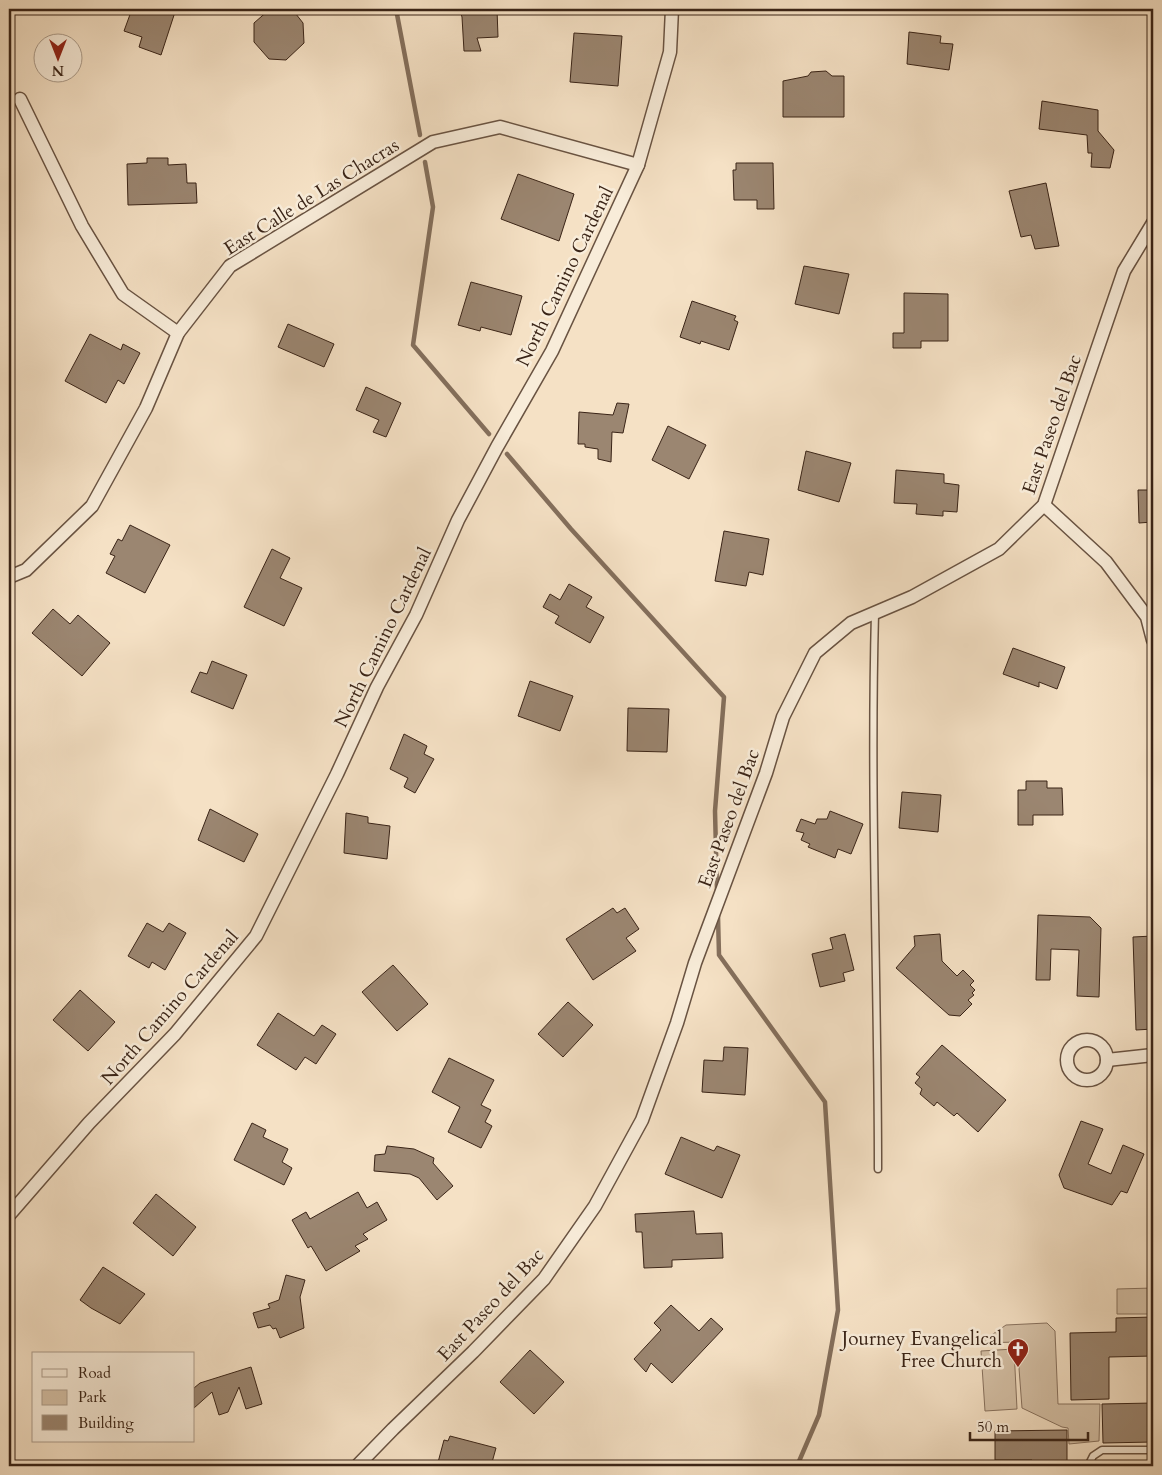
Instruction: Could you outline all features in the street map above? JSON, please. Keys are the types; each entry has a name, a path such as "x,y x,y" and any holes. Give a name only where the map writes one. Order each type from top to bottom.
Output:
{"street":[{"name":"North Camino Cardenal","path":"9,1215 89,1124 175,1034 256,936 378,687 416,615 458,520 552,351 638,165 670,52 672,9"},
{"path":"20,99 82,226 123,294 178,333"},
{"name":"East Calle de Las Chacras","path":"9,578 26,570 92,506 146,408 178,333 230,266 433,142 500,127 638,165"},
{"name":"East Paseo del Bac","path":"358,1466 544,1279 595,1206 642,1120 678,1023 695,963 766,773 783,717 815,652 851,623 915,595 999,549 1044,505 1124,271 1153,223"},
{"path":"1044,505 1106,562 1147,617 1153,640"},
{"path":"1107,1060 1153,1055"}],"lane":[{"path":"875,613 874,837 878,1042 878,1170"},
{"path":"1088,1466 1093,1456 1102,1450 1153,1450"}],"green space":[{"path":"1153,1288 1153,1314 1117,1314 1117,1289"},
{"path":"1047,1323 1055,1331 1058,1404 1100,1404 1099,1441 1069,1444 1068,1428 1022,1408 1017,1342 980,1343 1006,1325"},
{"path":"1014,1349 1017,1409 985,1411 981,1351"}],"building":[{"path":"132,9 176,9 161,55 139,47 142,37 124,31"},
{"path":"270,9 292,9 303,23 304,43 286,60 269,59 254,42 254,23"},
{"path":"497,9 498,37 477,38 481,51 464,51 460,11"},
{"path":"909,32 941,36 940,43 953,44 949,70 907,64"},
{"path":"574,33 622,36 618,86 570,82"},
{"path":"826,71 832,76 844,76 844,117 783,117 783,81 808,76 811,72"},
{"path":"1042,101 1098,110 1098,131 1114,150 1110,168 1091,167 1092,153 1088,153 1087,135 1039,129"},
{"path":"147,158 168,158 168,165 186,164 187,183 196,183 197,203 128,205 127,164 147,163"},
{"path":"736,163 773,163 774,209 757,209 757,200 734,200 733,170 736,170"},
{"path":"518,174 574,194 559,241 501,219"},
{"path":"1046,183 1059,246 1035,249 1031,235 1021,237 1009,191"},
{"path":"804,266 849,274 839,314 795,304"},
{"path":"471,282 522,296 511,335 481,327 480,331 458,325"},
{"path":"904,293 948,294 948,341 921,341 921,348 893,348 893,333 904,333"},
{"path":"692,301 736,316 734,320 738,322 729,350 701,341 700,344 680,337"},
{"path":"288,324 334,344 324,367 278,347"},
{"path":"90,334 121,350 123,344 140,353 124,384 118,380 106,403 65,381"},
{"path":"366,387 401,403 386,437 373,432 379,420 356,410"},
{"path":"617,403 629,404 623,433 612,432 611,462 598,459 598,449 585,447 585,444 578,444 579,412 613,415"},
{"path":"668,426 706,445 689,479 652,460"},
{"path":"806,451 851,463 839,502 798,490"},
{"path":"896,470 944,474 944,483 959,485 957,512 943,511 943,516 916,514 917,504 894,503"},
{"path":"1138,490 1153,490 1153,522 1139,523"},
{"path":"130,525 170,545 145,593 106,573 115,556 110,554 118,539 122,541"},
{"path":"724,531 769,539 763,575 749,572 746,586 715,581"},
{"path":"272,549 290,558 280,578 302,588 284,626 244,607"},
{"path":"569,584 592,597 586,607 604,617 590,643 555,623 559,616 543,607 550,594 560,600"},
{"path":"53,609 70,624 78,615 110,643 82,676 32,633"},
{"path":"1013,648 1065,667 1057,689 1039,682 1039,687 1003,674"},
{"path":"212,661 247,675 233,709 191,692 200,672 207,674"},
{"path":"530,681 573,696 560,731 518,716"},
{"path":"628,708 669,709 667,752 627,751"},
{"path":"404,734 427,746 424,754 434,759 415,793 404,787 408,778 390,769"},
{"path":"1026,781 1047,781 1047,788 1062,788 1063,815 1033,815 1033,825 1018,825 1018,790 1026,790"},
{"path":"902,792 941,795 938,832 899,828"},
{"path":"210,809 258,834 244,862 198,840"},
{"path":"830,811 863,824 851,854 838,849 835,858 808,847 810,844 801,840 804,833 796,831 801,819 815,824 817,819 827,819"},
{"path":"346,813 368,817 368,823 390,826 387,859 344,853"},
{"path":"613,908 617,913 625,908 639,929 626,938 636,951 593,980 566,939"},
{"path":"1038,915 1090,917 1101,928 1099,997 1077,996 1079,950 1051,949 1050,980 1036,980"},
{"path":"147,923 163,932 169,923 186,933 165,970 152,962 149,968 128,956"},
{"path":"845,934 854,970 843,973 845,981 820,987 812,954 833,949 830,938"},
{"path":"940,934 942,961 957,976 963,970 974,981 970,985 975,990 972,993 974,995 968,1000 972,1004 960,1016 949,1015 896,968 915,946 914,936"},
{"path":"1153,936 1153,1029 1136,1030 1133,937"},
{"path":"393,965 428,1004 397,1031 362,992"},
{"path":"80,990 115,1022 88,1051 53,1020"},
{"path":"568,1002 593,1025 563,1057 538,1034"},
{"path":"278,1013 314,1036 322,1025 336,1034 316,1064 305,1057 296,1070 257,1045"},
{"path":"942,1045 1006,1100 978,1132 957,1113 954,1116 937,1102 934,1106 920,1094 922,1089 915,1083 920,1077 916,1074"},
{"path":"724,1047 748,1048 745,1095 702,1092 704,1060 723,1061"},
{"path":"449,1058 494,1080 481,1105 491,1110 485,1122 492,1126 481,1148 448,1132 460,1107 432,1092"},
{"path":"1081,1121 1103,1129 1088,1164 1111,1174 1123,1145 1144,1154 1127,1193 1121,1191 1112,1205 1064,1188 1059,1175"},
{"path":"252,1123 266,1130 263,1137 288,1149 282,1162 292,1168 284,1185 234,1160"},
{"path":"681,1137 714,1151 717,1146 740,1155 722,1198 665,1174"},
{"path":"387,1146 414,1149 434,1158 433,1163 453,1186 437,1200 419,1178 410,1174 374,1171 375,1155 385,1154"},
{"path":"358,1192 367,1208 377,1202 387,1220 363,1234 368,1239 355,1246 360,1251 326,1271 311,1246 308,1248 292,1220 306,1212 310,1219"},
{"path":"156,1194 196,1227 173,1256 133,1223"},
{"path":"694,1211 696,1234 722,1233 723,1258 672,1260 672,1267 644,1268 642,1232 636,1232 635,1214"},
{"path":"103,1267 145,1294 120,1324 80,1300"},
{"path":"286,1275 305,1280 300,1297 304,1328 280,1338 276,1328 273,1329 270,1325 258,1328 253,1313 270,1308 268,1304 279,1300"},
{"path":"671,1305 699,1331 711,1318 723,1329 672,1383 651,1363 646,1372 634,1359 661,1330 654,1323"},
{"path":"1153,1317 1153,1356 1109,1357 1109,1399 1071,1400 1070,1333 1116,1332 1116,1318"},
{"path":"530,1350 564,1382 534,1414 500,1382"},
{"path":"251,1367 262,1404 246,1409 239,1387 228,1412 219,1415 212,1392 195,1407 195,1387 200,1383"},
{"path":"1153,1403 1153,1442 1103,1443 1102,1404"},
{"path":"1067,1430 1067,1463 1032,1464 1032,1460 995,1460 995,1431"},
{"path":"450,1436 496,1448 491,1466 437,1466 444,1440 448,1441"}],"waterway":[{"path":"396,9 420,135"},
{"path":"425,162 433,207 413,345 489,434"},
{"path":"507,454 571,529 724,697 715,811 717,890"},
{"path":"718,916 719,955 825,1102 838,1310 819,1415 797,1466"}],"place":[{"name":"Journey Evangelical Free Church","path":"1018,1368"}]}
